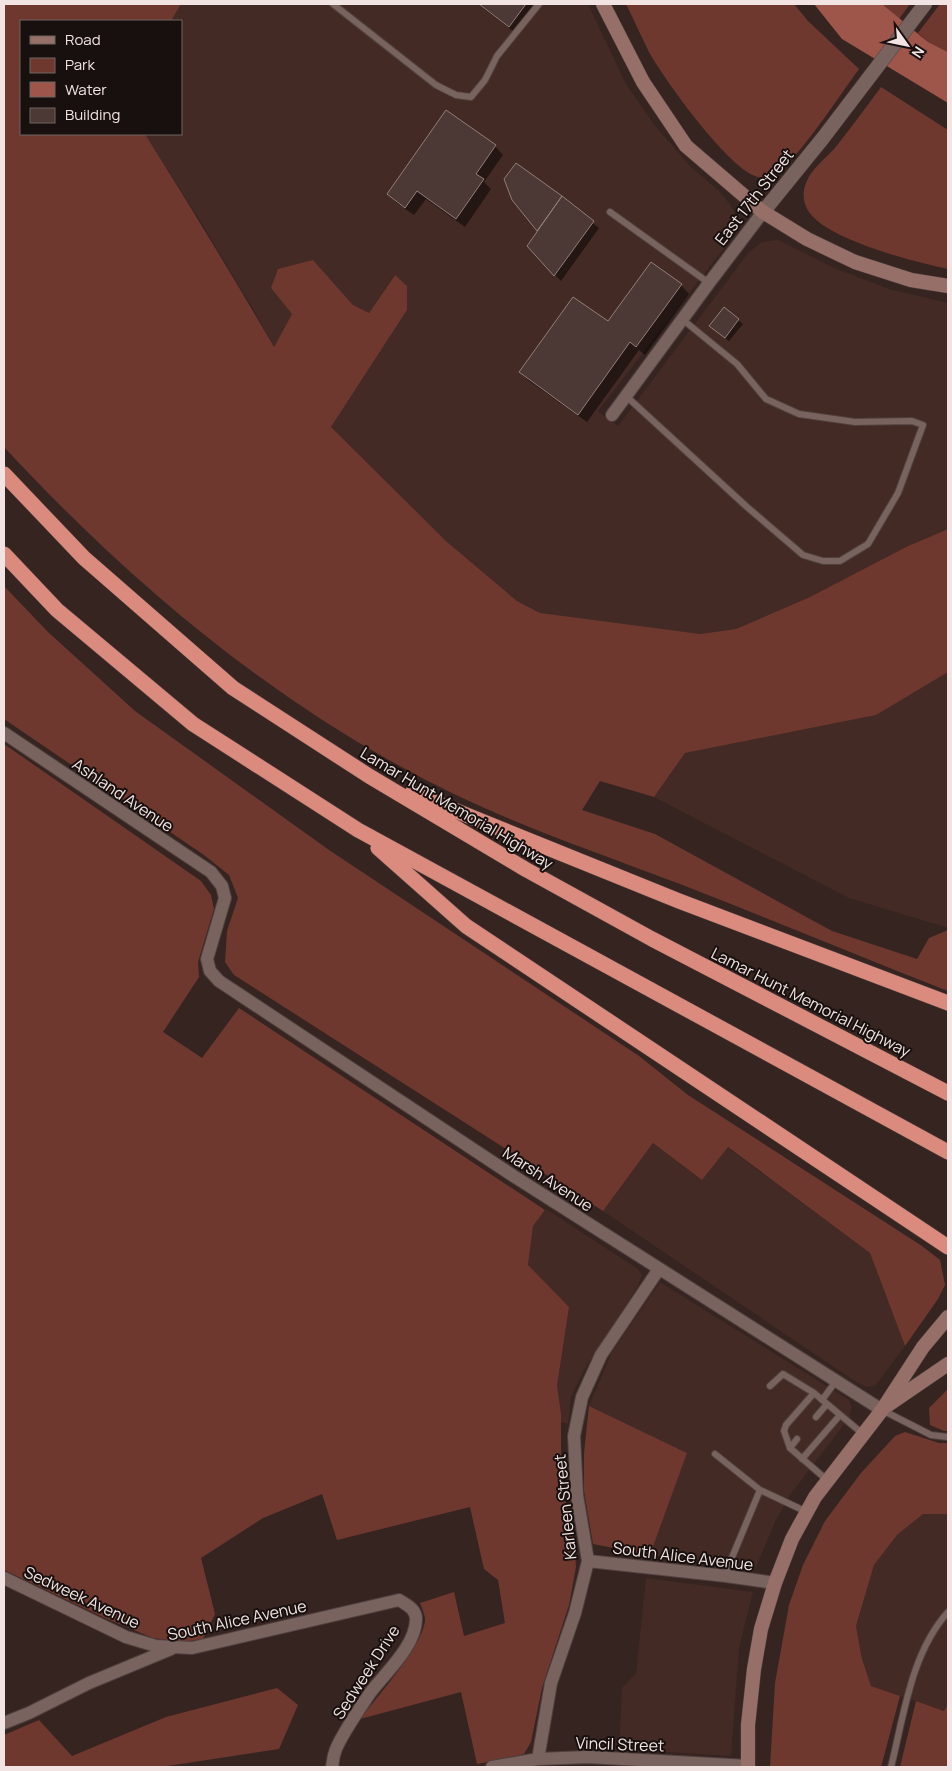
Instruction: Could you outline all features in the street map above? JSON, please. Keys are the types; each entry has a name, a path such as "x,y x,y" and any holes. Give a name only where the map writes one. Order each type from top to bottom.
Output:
{"highway":[{"name":"Lamar Hunt Memorial Highway","path":"4,474 84,558 232,688 368,776 525,869 643,934 948,1093"},
{"path":"4,554 57,610 193,724 358,830 948,1152"},
{"path":"368,776 679,901 948,1003"},
{"path":"358,830 466,926 947,1248"}],"main road":[{"path":"603,4 643,82 686,146 763,212 807,239 855,262 911,280 948,286"},
{"path":"748,1767 748,1725 754,1669 761,1629 774,1583 792,1539 815,1497 882,1410 923,1347 948,1317"},
{"path":"882,1410 948,1364"}],"street":[{"name":"East 17th Street","path":"612,414 763,212 823,138 926,4"},
{"name":"Ashland Avenue","path":"4,733 211,872 222,886 225,898 207,959 208,963"},
{"name":"Marsh Avenue","path":"208,963 210,971 219,981 515,1177 882,1410"},
{"name":"Karleen Street","path":"538,1759 551,1683 575,1613 588,1562 577,1495 574,1436 582,1397 600,1355 659,1268"},
{"name":"South Alice Avenue","path":"588,1562 726,1576 774,1583"},
{"name":"Sedweek Avenue","path":"4,1578 126,1637 156,1646 176,1647"},
{"name":"South Alice Avenue","path":"4,1723 29,1713 89,1683 176,1647 192,1648 399,1600"},
{"name":"Sedweek Drive","path":"332,1767 335,1751 354,1718 412,1638 416,1618 412,1608 399,1600"},
{"name":"Vincil Street","path":"492,1767 538,1759 588,1757 702,1766 748,1767"}],"lane":[{"path":"333,4 436,85 456,95 471,97 485,80 497,56 539,4"},
{"path":"610,212 709,283"},
{"path":"626,396 747,507 803,555 823,561 840,561 868,544 898,493 923,425 912,421 855,422 798,414 766,399 737,364 682,319"},
{"path":"770,1386 783,1374 814,1393 863,1434"},
{"path":"816,1417 836,1381"},
{"path":"814,1393 786,1425 784,1431 790,1448 827,1480"},
{"path":"882,1410 931,1435 948,1437"},
{"path":"802,1459 840,1415"},
{"path":"790,1448 797,1439"},
{"path":"715,1454 760,1490 806,1512"},
{"path":"726,1576 760,1490"},
{"path":"891,1767 913,1678 936,1625 948,1612"}],"shaded area":[{"path":"181,4 588,4 626,84 656,127 691,167 718,190 730,204 736,216 734,230 724,248 598,411 618,426 749,252 762,242 778,240 834,268 889,289 948,303 948,529 906,547 810,597 736,629 700,634 635,627 540,613 517,601 446,541 331,427 407,310 394,275 369,313 353,305 313,260 271,288 292,314 274,347 199,219 146,135 182,135 182,20 172,20"},
{"path":"948,668 948,928 849,898 654,797 685,753 876,715"},
{"path":"653,1143 702,1180 727,1147 870,1253 905,1346 875,1386 867,1387 856,1382 603,1211"},
{"path":"546,1209 638,1269 642,1275 637,1288 584,1370 571,1397 568,1424 561,1422 557,1386 569,1307 528,1266 533,1226"},
{"path":"660,1282 849,1400 852,1407 849,1418 790,1495 776,1520 755,1569 650,1555 687,1453 589,1406 612,1352"},
{"path":"923,1514 948,1514 948,1705 945,1711 871,1686 862,1659 856,1626 874,1565 897,1535"},
{"path":"646,1578 753,1592 739,1648 731,1756 619,1749 622,1688 636,1673"}],"green space":[{"path":"4,4 181,4 172,20 20,20 20,135 146,135 274,347 292,314 271,288 278,269 313,260 353,305 369,313 395,275 407,286 407,310 331,427 446,541 517,601 540,613 700,634 736,629 810,597 906,547 948,529 948,672 876,715 685,753 654,797 600,781 582,810 655,834 832,931 917,959 929,938 948,930 948,991 714,897 509,819 454,794 391,761 329,724 213,642 105,548 4,447"},
{"path":"626,4 794,4 808,21 859,69 816,129 790,161 779,172 769,177 759,177 746,171 731,158 682,102 649,52"},
{"path":"882,4 910,4 899,19"},
{"path":"940,4 948,4 948,52 928,42 918,33"},
{"path":"881,87 948,130 948,269 873,248 834,232 819,222 805,205 804,190 811,173 835,148"},
{"path":"4,586 48,632 135,711 329,850 639,1056 688,1095 922,1246 940,1260 945,1285 938,1299 905,1346 870,1253 728,1147 702,1180 653,1143 603,1211 234,975 225,962 227,931 238,898 229,875 204,855 4,719"},
{"path":"4,744 201,881 211,895 214,909 198,962 199,977 163,1032 202,1058 239,1008 545,1210 533,1226 528,1265 569,1307 557,1386 561,1414 561,1481 574,1539 576,1567 569,1605 542,1688 531,1742 524,1754 477,1764 461,1692 360,1719 388,1685 418,1641 425,1618 420,1603 454,1592 464,1636 505,1623 498,1580 484,1569 470,1507 337,1540 322,1494 263,1518 201,1558 215,1614 203,1639 184,1642 153,1638 105,1618 4,1570"},
{"path":"948,1389 948,1431 944,1431 930,1425 929,1408"},
{"path":"589,1406 687,1453 650,1555 593,1544 584,1491 584,1453"},
{"path":"905,1432 939,1443 948,1443 948,1514 923,1514 897,1535 874,1565 856,1626 862,1659 871,1686 900,1696 881,1767 770,1767 775,1683 789,1605 803,1565 825,1521 861,1473 895,1436"},
{"path":"277,1688 298,1705 279,1749 161,1767 4,1767 4,1735 39,1720 72,1756 166,1717"},
{"path":"916,1701 944,1711 948,1705 948,1767 900,1767"}],"water":[{"path":"814,4 882,4 928,42 948,52 948,103 842,39"}],"building":[{"path":"479,4 526,4 509,27"},
{"path":"446,110 496,145 476,174 484,179 456,219 417,191 405,208 387,194"},
{"path":"516,163 562,196 537,231 512,200 504,179"},
{"path":"562,196 594,221 554,276 527,246"},
{"path":"651,262 682,284 636,347 630,342 578,415 519,372 573,297 608,321"},
{"path":"724,307 739,319 725,338 709,326"}]}
